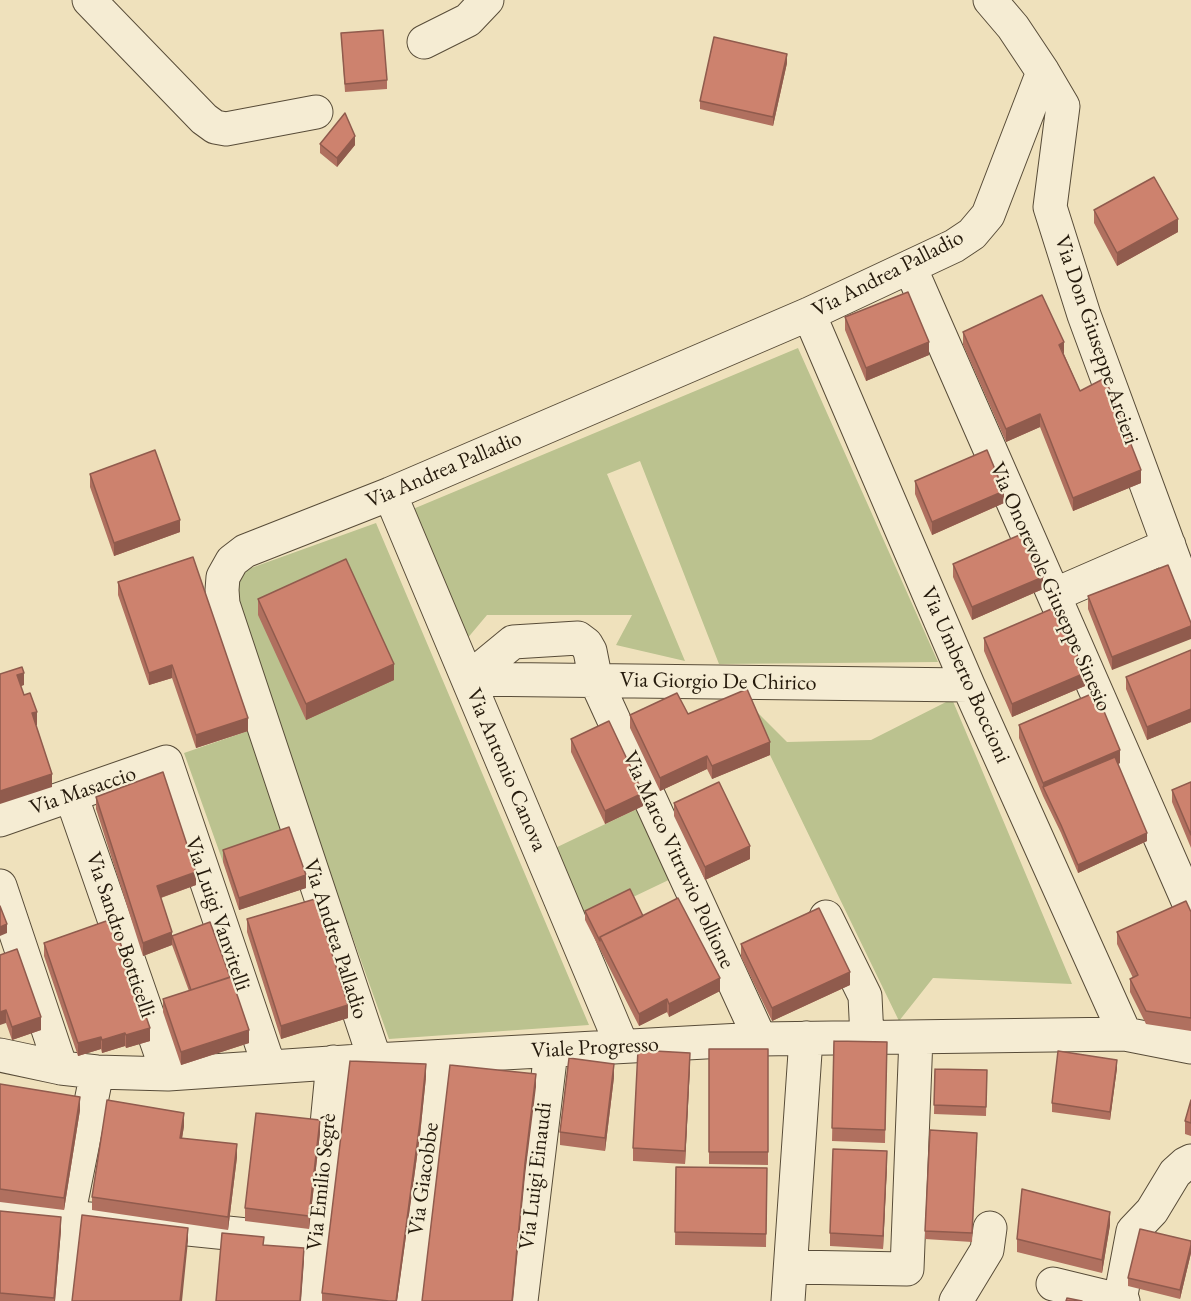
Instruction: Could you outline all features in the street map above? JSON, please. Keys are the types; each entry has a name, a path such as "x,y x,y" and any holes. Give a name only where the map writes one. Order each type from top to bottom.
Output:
{"street":[{"path":"89,0 204,119 215,127 226,129 316,112"},
{"path":"424,42 468,20 487,0"},
{"name":"Via Don Giuseppe Arcieri","path":"990,0 1013,27 1063,106 1050,207 1084,315 1191,606"},
{"name":"Via Andrea Palladio","path":"375,1059 223,604 223,577 232,561 245,551 390,494 809,314 954,246 972,234 988,215 1043,72"},
{"name":"Via Onorevole Giuseppe Sinesio","path":"910,267 1191,908"},
{"name":"Via Umberto Boccioni","path":"809,314 968,685 1125,1034"},
{"name":"Via Antonio Canova","path":"390,494 622,1046"},
{"path":"1054,595 1169,545"},
{"name":"Via Giorgio De Chirico","path":"468,679 968,685"},
{"name":"Via Marco Vitruvio Pollione","path":"596,681 760,1040"},
{"path":"1065,706 1096,692"},
{"path":"992,738 1023,724"},
{"name":"Via Masaccio","path":"0,820 166,762"},
{"name":"Via Luigi Vanvitelli","path":"166,762 269,1066"},
{"name":"Via Sandro Botticelli","path":"71,795 168,1074"},
{"path":"0,886 61,1068"},
{"path":"826,917 865,996 867,1038"},
{"name":"Viale Progresso","path":"0,1055 61,1068 98,1072 168,1074 375,1059 806,1038 1125,1034 1191,1047"},
{"path":"791,1267 907,1269 916,1037"},
{"path":"788,1301 806,1038"},
{"name":"Via Luigi Einaudi","path":"521,1301 551,1051"},
{"name":"Via Giacobbe","path":"408,1301 440,1057"},
{"name":"Via Emilio Segrè","path":"310,1301 333,1062"},
{"path":"61,1301 68,1217 98,1072"},
{"path":"1053,1284 1121,1301 1133,1231 1152,1211 1175,1173 1191,1161"},
{"path":"0,1210 316,1242"},
{"path":"956,1301 987,1250 990,1228"}],"green space":[{"path":"798,348 938,662 719,664 640,461 607,474 685,661 616,645 632,615 487,615 466,640 413,509"},
{"path":"376,523 589,1025 389,1039 233,602 238,582 251,568"},
{"path":"952,699 1072,984 933,978 899,1021 770,755 747,702 787,742 871,740"},
{"path":"248,731 286,841 223,862 184,753"},
{"path":"643,806 677,876 585,920 551,850"}],"building":[{"path":"383,30 387,80 345,84 341,33"},
{"path":"714,37 787,54 773,117 700,101"},
{"path":"345,113 355,136 337,158 320,144"},
{"path":"1154,177 1178,219 1117,253 1094,210"},
{"path":"908,292 929,342 866,368 845,317"},
{"path":"1042,295 1064,342 1059,345 1080,391 1105,378 1141,470 1073,498 1040,414 1006,429 963,332"},
{"path":"155,450 180,520 114,543 90,474"},
{"path":"987,450 1004,491 932,522 915,481"},
{"path":"1024,533 1043,577 972,607 953,564"},
{"path":"193,557 248,718 196,735 172,665 149,673 118,582"},
{"path":"346,559 394,664 306,704 258,599"},
{"path":"1168,565 1191,626 1112,657 1088,596"},
{"path":"1056,607 1085,673 1012,704 984,638"},
{"path":"1191,650 1191,709 1147,727 1126,677"},
{"path":"22,667 24,673 17,675 24,695 30,693 37,712 32,713 52,774 0,791 0,674"},
{"path":"747,689 770,742 712,766 707,756 660,778 630,715 677,693 688,714"},
{"path":"1096,692 1120,750 1043,783 1019,725"},
{"path":"609,721 643,793 605,811 571,739"},
{"path":"1115,757 1147,833 1078,865 1043,787"},
{"path":"163,772 196,872 157,886 172,932 143,943 96,797"},
{"path":"719,782 750,846 705,867 674,803"},
{"path":"1191,782 1191,835 1172,790"},
{"path":"289,827 306,875 239,898 223,850"},
{"path":"630,889 643,916 600,937 600,941 585,911"},
{"path":"678,898 720,978 669,1004 667,999 639,1014 600,937"},
{"path":"315,899 348,1005 281,1026 247,919"},
{"path":"1186,901 1191,912 1191,1018 1146,1011 1130,979 1138,975 1117,932"},
{"path":"0,906 7,924 0,927"},
{"path":"819,908 850,972 772,1008 741,944"},
{"path":"112,919 150,1028 102,1040 101,1037 78,1043 44,943"},
{"path":"210,922 230,977 191,990 172,936"},
{"path":"17,949 41,1017 12,1027 6,1010 0,1012 0,955"},
{"path":"231,977 249,1030 181,1052 163,999"},
{"path":"834,1041 887,1042 885,1130 832,1128"},
{"path":"709,1049 768,1049 768,1152 709,1152"},
{"path":"638,1050 690,1053 685,1151 633,1148"},
{"path":"1058,1051 1117,1060 1110,1112 1052,1103"},
{"path":"569,1058 614,1064 605,1138 560,1132"},
{"path":"350,1061 426,1064 396,1301 322,1293"},
{"path":"450,1065 536,1074 512,1301 422,1301"},
{"path":"935,1069 987,1070 986,1107 934,1105"},
{"path":"0,1084 80,1097 64,1198 0,1189"},
{"path":"107,1100 184,1113 180,1138 237,1144 228,1217 92,1197"},
{"path":"1191,1100 1191,1123 1185,1121"},
{"path":"256,1113 320,1120 309,1216 245,1208"},
{"path":"930,1130 977,1133 972,1233 925,1231"},
{"path":"833,1149 887,1151 883,1236 830,1233"},
{"path":"676,1167 767,1168 766,1234 675,1232"},
{"path":"1022,1189 1110,1212 1102,1260 1017,1239"},
{"path":"0,1211 61,1217 54,1298 0,1293"},
{"path":"82,1215 188,1228 180,1301 72,1301"},
{"path":"1140,1229 1191,1241 1180,1290 1128,1278"},
{"path":"222,1233 264,1237 263,1245 304,1248 300,1301 216,1301"},
{"path":"1067,1298 1082,1301 1066,1301"}]}
